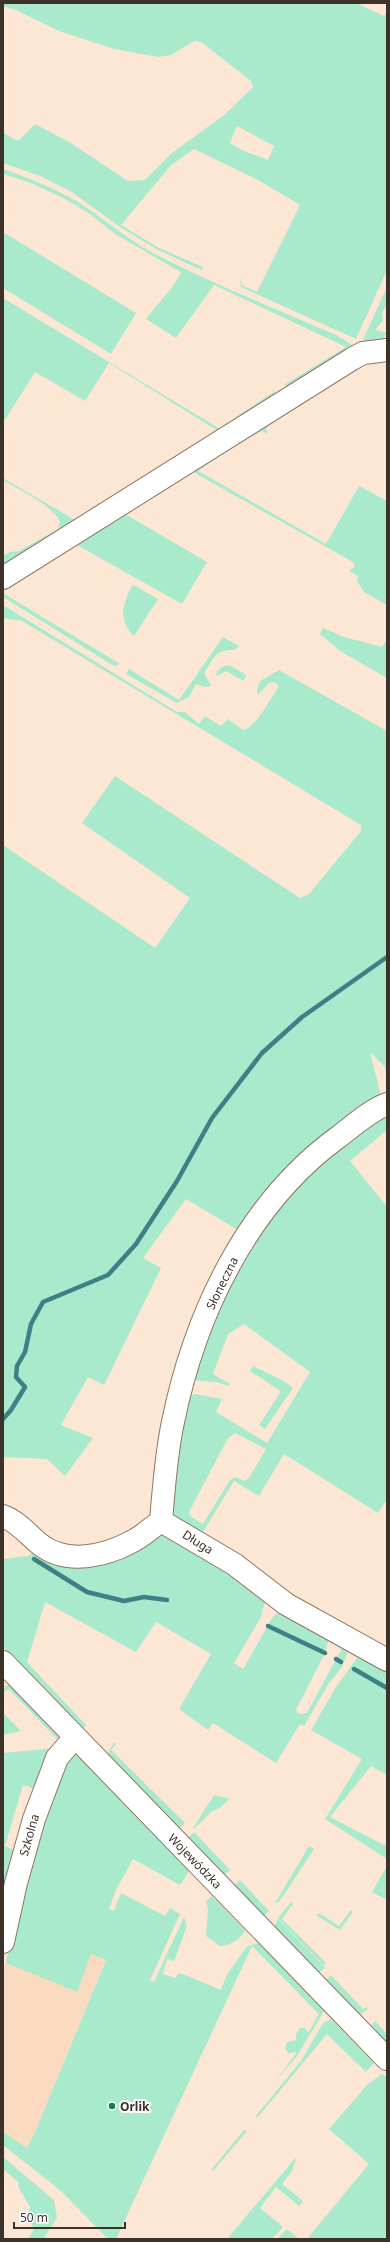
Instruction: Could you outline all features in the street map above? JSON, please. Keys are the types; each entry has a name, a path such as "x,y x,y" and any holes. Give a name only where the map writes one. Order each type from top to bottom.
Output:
{"street":[{"path":"3,578 358,356 375,350 387,350"},
{"name":"Słoneczna","path":"161,1521 168,1449 173,1421 186,1373 202,1325 217,1289 254,1222 296,1171 377,1108 387,1104"},
{"path":"3,1516 18,1524 42,1546 62,1555 78,1556 93,1556 110,1552 132,1542 161,1521"},
{"name":"Długa","path":"161,1521 234,1564 286,1604 387,1660"},
{"name":"Wojewódzka","path":"3,1662 387,2059"},
{"name":"Szkolna","path":"3,1942 16,1883 34,1819 57,1758 75,1737"}],"shaded area":[{"path":"72,1897 124,1914 35,2132 27,2148 3,2132 3,1977 7,1956"}],"green space":[{"path":"3,3 356,3 384,16 387,13 387,270 356,339 241,287 240,276 242,285 257,292 300,205 258,180 194,149 171,165 121,225 159,248 203,267 202,270 158,250 120,227 72,192 40,176 3,163 3,132 15,140 19,140 35,124 71,143 128,181 145,180 172,153 224,115 253,87 251,81 201,42 194,41 171,55 158,57 114,49 59,31 18,11 3,6","holes":["237,126 274,146 268,160 242,150 230,143"]},
{"path":"3,169 60,192 78,202 153,253 221,285 336,335 354,346 294,389 284,385 346,347 214,285 176,338 146,319 174,285 181,272 115,234 90,214 65,199 31,183 3,174"},
{"path":"3,232 136,313 111,354 3,288"},
{"path":"387,287 387,304 382,313 383,321 375,330 386,333 381,346 362,342"},
{"path":"3,298 220,429 218,431 109,363 85,401 35,372 3,423"},
{"path":"367,356 374,359 271,422 266,429 268,434 262,431 227,450 225,447"},
{"path":"275,391 276,400 245,420 236,417"},
{"path":"213,453 216,458 198,471 326,544 359,486 387,501 387,605 364,592 357,581 358,576 349,571 355,566 353,562 195,473 190,465"},
{"path":"3,478 75,520 99,503 100,508 3,572 3,556 10,552 19,551 58,529 60,522 56,516 43,504 3,480"},
{"path":"120,511 207,562 182,604 77,545 74,540"},
{"path":"133,585 158,599 134,636 126,624 123,611 126,598"},
{"path":"3,593 120,664 114,666 3,597"},
{"path":"3,605 177,712 185,712 199,724 205,716 221,726 228,719 243,730 248,728 258,718 279,686 274,682 269,683 258,695 257,690 260,681 279,670 387,731 387,1081 385,1067 370,1052 382,1100 243,1233 186,1199 143,1258 161,1268 104,1385 88,1377 61,1425 93,1438 65,1476 47,1459 3,1457 3,845 155,948 190,898 82,823 115,776 300,898 309,894 361,831 361,825 22,621 3,618"},
{"path":"323,628 344,637 382,647 387,639 387,678 340,651 320,634"},
{"path":"223,637 239,646 235,650 228,650 219,653 213,659 204,673 211,686 205,687 196,684 189,697 177,703 126,674 129,669 179,700"},
{"path":"228,665 245,674 246,676 243,681 226,671 216,676 220,669"},
{"path":"387,1114 387,1130 350,1161 387,1207 387,1503 385,1502 378,1513 284,1454 259,1496 234,1481 203,1532 214,1540 211,1541 165,1515 188,1397 195,1394 222,1399 216,1412 267,1443 310,1372 244,1324 228,1334 213,1374 230,1384 229,1386 216,1382 190,1380 230,1277 295,1179","holes":["235,1433 266,1449 249,1478 244,1481 235,1477 230,1480 203,1524 190,1516 189,1512 228,1438"]},
{"path":"253,1366 284,1381 293,1388 265,1429 259,1425 280,1393 279,1390 250,1371"},
{"path":"175,1533 266,1597 261,1617 234,1663 243,1669 272,1618 279,1611 329,1638 325,1653 296,1710 299,1714 307,1713 343,1646 349,1649 342,1667 329,1683 304,1726 300,1724 276,1763 213,1723 208,1730 179,1709 211,1654 156,1622 136,1652 45,1602 27,1662 86,1725 82,1729 3,1647 3,1559 28,1556 39,1550 60,1556 151,1535"},
{"path":"359,1655 387,1663 387,1775 371,1766 330,1817 384,1845 387,1844 387,1859 325,1819 362,1759 311,1730 336,1687"},
{"path":"10,1685 61,1740 60,1742 9,1689 4,1692 3,1696 5,1686"},
{"path":"3,1713 21,1731 3,1735"},
{"path":"114,1742 116,1744 111,1750 185,1823 179,1829 107,1755"},
{"path":"55,1748 38,1790 23,1785 5,1846 18,1852 3,1914 3,1753"},
{"path":"72,1749 189,1871 180,1885 133,1859 116,1890 109,1909 114,1911 121,1893 165,1916 170,1908 180,1914 150,1980 154,1982 184,1917 187,1926 174,1961 167,1959 163,1974 176,1978 178,1973 183,1974 221,1990 226,1976 245,1949 248,1946 258,1943 324,2011 297,2056 275,2082 297,2052 288,2053 285,2048 287,2042 296,2040 296,2034 300,2028 305,2028 308,2033 319,2014 252,1946 116,2239 108,2239 61,2191 3,2145 3,2132 27,2148 106,1960 91,1954 77,1992 6,1963 18,1900 32,1851"},
{"path":"214,1795 230,1799 219,1808 211,1812 194,1829 193,1828"},
{"path":"194,1832 230,1870 225,1875 188,1838"},
{"path":"309,1846 314,1849 279,1902 275,1903"},
{"path":"387,1866 387,1900 372,1892"},
{"path":"240,1880 269,1911 264,1916 235,1885"},
{"path":"212,1896 245,1930 238,1939 227,1945 220,1946 206,1936 208,1909 206,1901"},
{"path":"291,1902 293,1904 282,1919 326,1963 324,1966 278,1918"},
{"path":"351,1910 353,1912 340,1930 316,1915 319,1913 339,1926"},
{"path":"278,1919 325,1968 318,1973 274,1926"},
{"path":"331,1975 363,2009 366,2007 368,2009 359,2016 325,1981"},
{"path":"331,2019 374,2063 366,2072 327,2034 257,2118 256,2116 301,2061 323,2023"},
{"path":"375,2021 387,2034 386,2043 370,2027"},
{"path":"382,2074 387,2077 387,2239 307,2239 369,2164 329,2129 367,2085"},
{"path":"244,2130 247,2131 213,2171 212,2169"},
{"path":"297,2156 292,2171 282,2184 303,2201 299,2206 276,2187 260,2208 283,2227 272,2239 227,2239"},
{"path":"3,2157 54,2200 57,2218 43,2239 28,2239 34,2229 27,2216 30,2207 19,2188 18,2182 3,2169"},
{"path":"287,2229 299,2239 277,2239"}],"waterway":[{"path":"3,1419 11,1410 25,1387 16,1377 17,1366 25,1352 31,1324 43,1302 108,1275 136,1244 177,1181 212,1118 262,1053 302,1017 387,957"},
{"path":"34,1559 87,1592 124,1601 144,1597 167,1600"},
{"path":"268,1626 325,1653"},
{"path":"336,1659 341,1662"},
{"path":"354,1669 387,1688"}],"place":[{"name":"Orlik","path":"112,2106"}]}
